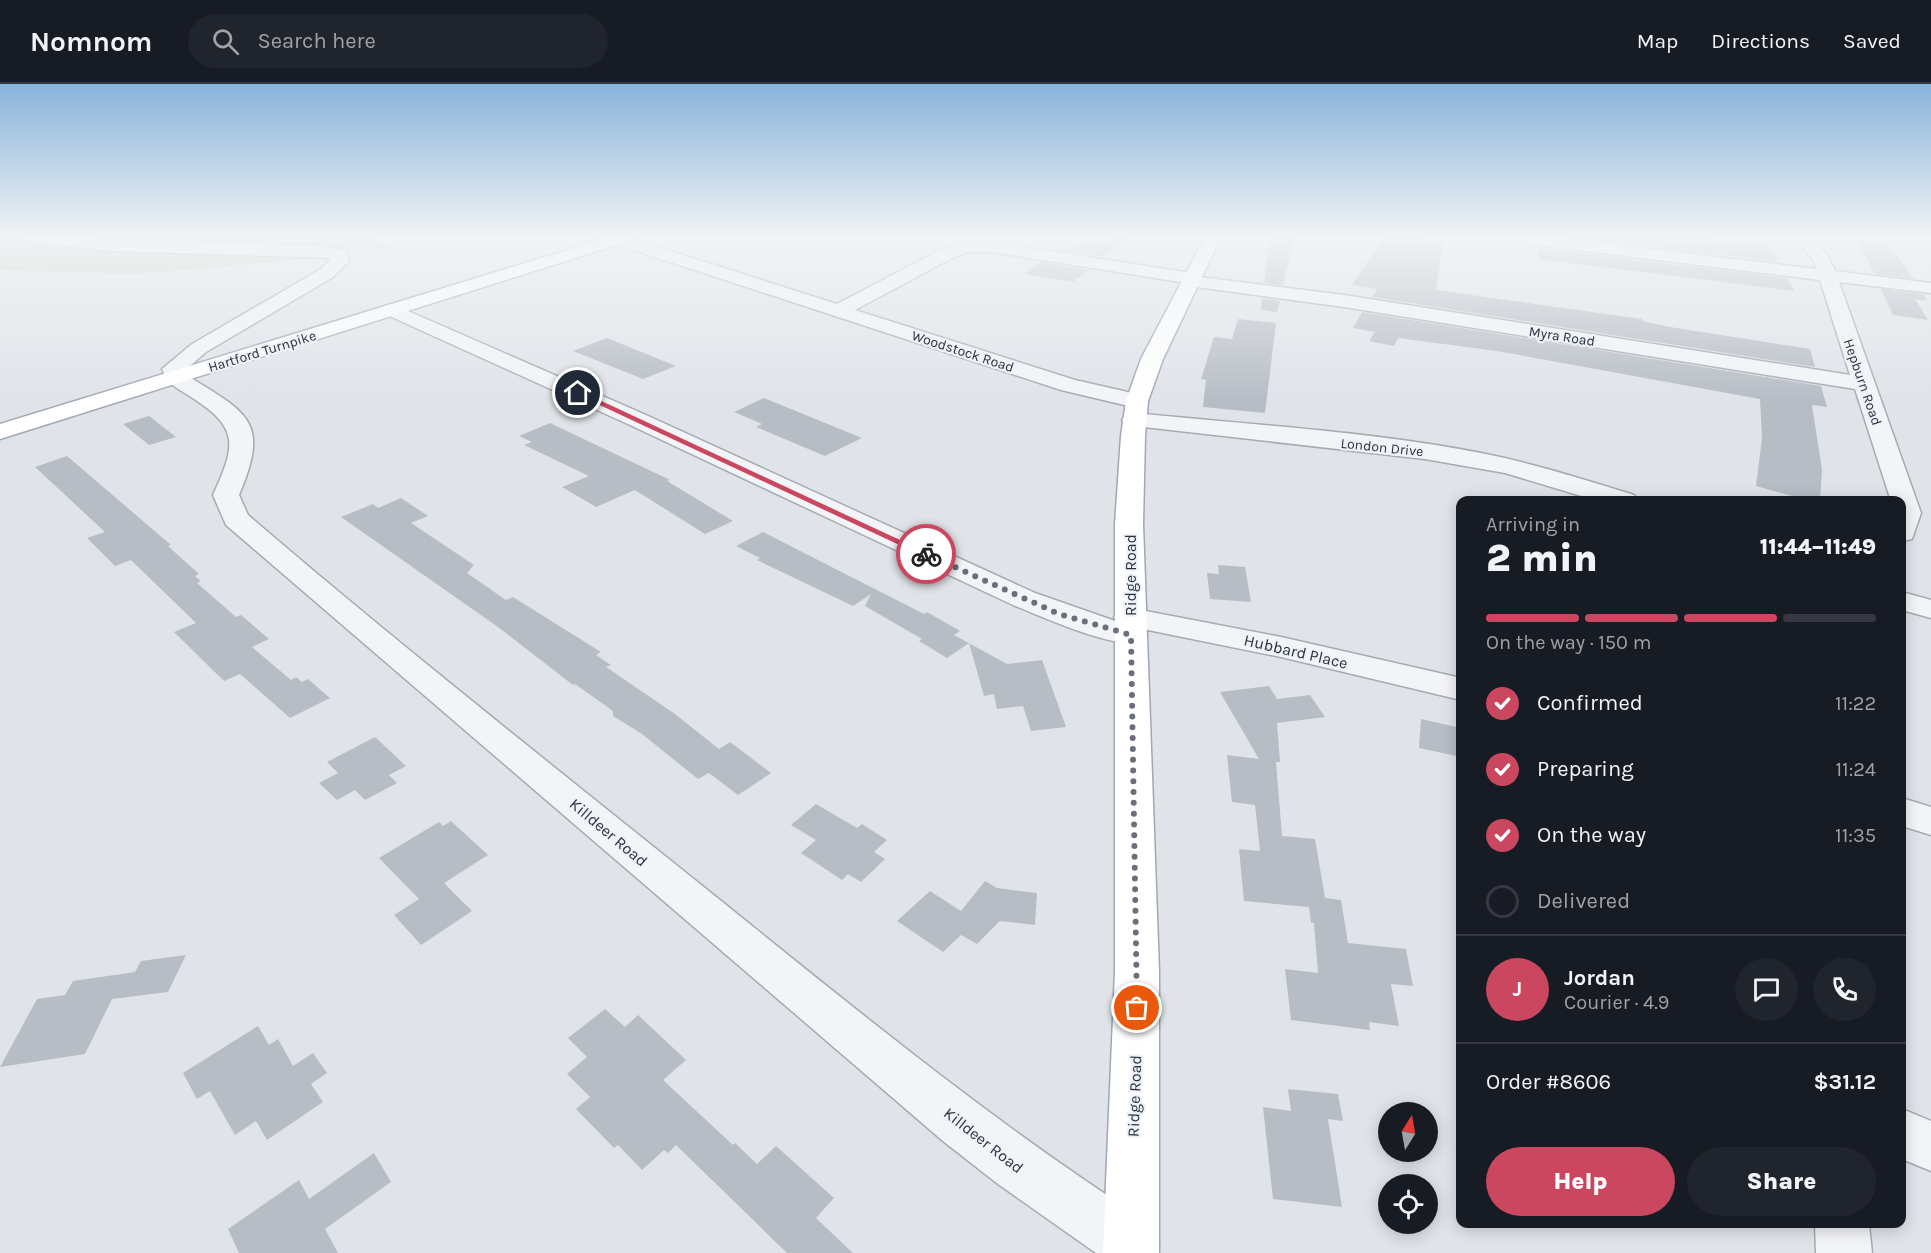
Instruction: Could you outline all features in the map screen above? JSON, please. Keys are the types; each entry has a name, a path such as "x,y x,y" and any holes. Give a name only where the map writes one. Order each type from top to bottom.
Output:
{"main road":[{"name":"Hartford Turnpike","path":"0,432 451,292"},
{"name":"Ridge Road","path":"1131,1248 1137,962 1131,740 1130,484 1136,411 1156,350 1184,292"}],"street":[{"path":"176,378 173,369 185,358 296,292"},
{"name":"Woodstock Road","path":"781,292 1069,385 1136,411"},
{"name":"Myra Road","path":"839,311 875,292"},
{"name":"Myra Road","path":"1278,292 1863,384"},
{"name":"Hepburn Road","path":"1832,292 1902,496"},
{"name":"Hubbard Place","path":"392,310 638,420 1024,599 1089,624 1130,626 1281,647 1456,688"},
{"name":"Killdeer Road","path":"176,378 231,417 242,431 243,448 226,495 236,519 870,1050 995,1150 1131,1248"},
{"name":"London Drive","path":"1136,411 1468,458 1547,477 1609,496"},
{"path":"1906,602 1931,609"},
{"path":"1906,813 1931,821"},
{"path":"1906,1136 1931,1146"},
{"path":"1842,1228 1844,1253"}],"building":[{"path":"1375,292 1447,292 1642,319 1642,321 1670,327 1810,349 1815,367 1372,297"},
{"path":"1882,292 1923,294 1927,301 1915,299 1928,320 1893,315"},
{"path":"1262,298 1280,301 1277,312 1261,310"},
{"path":"1362,312 1821,386 1827,407 1812,405 1822,470 1820,496 1792,496 1756,486 1762,438 1760,399 1497,351 1398,338 1394,346 1369,341 1375,332 1353,328"},
{"path":"1238,319 1276,323 1265,413 1203,407 1206,380 1201,379 1214,337 1232,339"},
{"path":"607,338 676,366 643,379 573,351"},
{"path":"764,398 862,438 825,456 756,427 762,424 734,412"},
{"path":"149,416 176,437 149,445 123,424"},
{"path":"550,423 670,480 667,481 733,521 705,534 635,490 596,507 562,487 589,476 524,445 532,442 519,436"},
{"path":"67,456 171,545 168,546 199,574 195,576 201,581 197,583 236,617 241,615 269,639 252,647 291,680 296,677 302,682 308,679 330,698 290,718 240,674 224,681 174,632 196,623 131,560 115,566 87,538 105,532 35,467"},
{"path":"401,498 428,516 411,523 474,565 467,573 506,600 513,597 601,652 596,655 611,665 606,667 675,714 719,749 730,742 771,773 738,795 709,773 698,779 642,734 613,716 613,711 575,684 573,685 498,627 341,517 373,504 378,508"},
{"path":"763,532 924,614 927,612 960,631 954,635 969,643 947,658 919,641 922,639 865,606 871,594 853,606 757,560 760,558 736,546"},
{"path":"1218,565 1245,567 1251,602 1210,599 1207,573 1219,574"},
{"path":"969,643 1007,664 1042,660 1066,727 1031,731 1023,706 997,709 994,694 984,696"},
{"path":"1269,686 1277,699 1310,695 1325,717 1277,723 1280,762 1276,762 1282,836 1315,839 1325,898 1341,900 1348,943 1406,949 1413,986 1391,984 1399,1026 1369,1022 1370,1030 1291,1020 1285,969 1318,973 1314,923 1311,923 1309,907 1244,901 1239,849 1260,851 1255,805 1232,802 1227,755 1259,759 1220,692"},
{"path":"1421,719 1456,727 1456,756 1419,748"},
{"path":"375,737 406,766 389,775 397,783 365,800 355,790 337,800 319,783 338,773 327,762"},
{"path":"816,804 857,828 862,824 887,840 874,852 885,859 861,882 848,874 842,880 801,853 816,840 791,825"},
{"path":"451,821 488,855 444,883 472,911 421,945 394,915 419,899 379,858 439,822 443,826"},
{"path":"985,881 997,888 1037,893 1035,925 1000,921 977,944 961,935 943,952 897,921 930,891 961,911"},
{"path":"186,955 168,992 112,999 85,1054 0,1067 37,999 65,995 73,981 135,972 141,961"},
{"path":"605,1009 625,1027 638,1015 686,1060 663,1080 733,1145 735,1143 757,1164 776,1146 834,1198 816,1218 853,1253 787,1253 676,1145 668,1153 664,1150 642,1170 618,1145 614,1148 576,1109 590,1097 567,1074 587,1057 568,1038"},
{"path":"258,1026 269,1045 278,1039 293,1066 313,1053 327,1073 311,1084 323,1102 267,1140 256,1121 235,1135 210,1091 197,1099 183,1073"},
{"path":"1288,1089 1338,1094 1343,1121 1328,1119 1342,1207 1273,1199 1263,1107 1291,1111"},
{"path":"374,1153 391,1182 325,1229 338,1253 239,1253 228,1229 299,1180 309,1199"}],"way so far":[{"path":"926,554 1059,614 1131,635 1137,1008"}],"route":[{"path":"578,393 926,554"}]}
